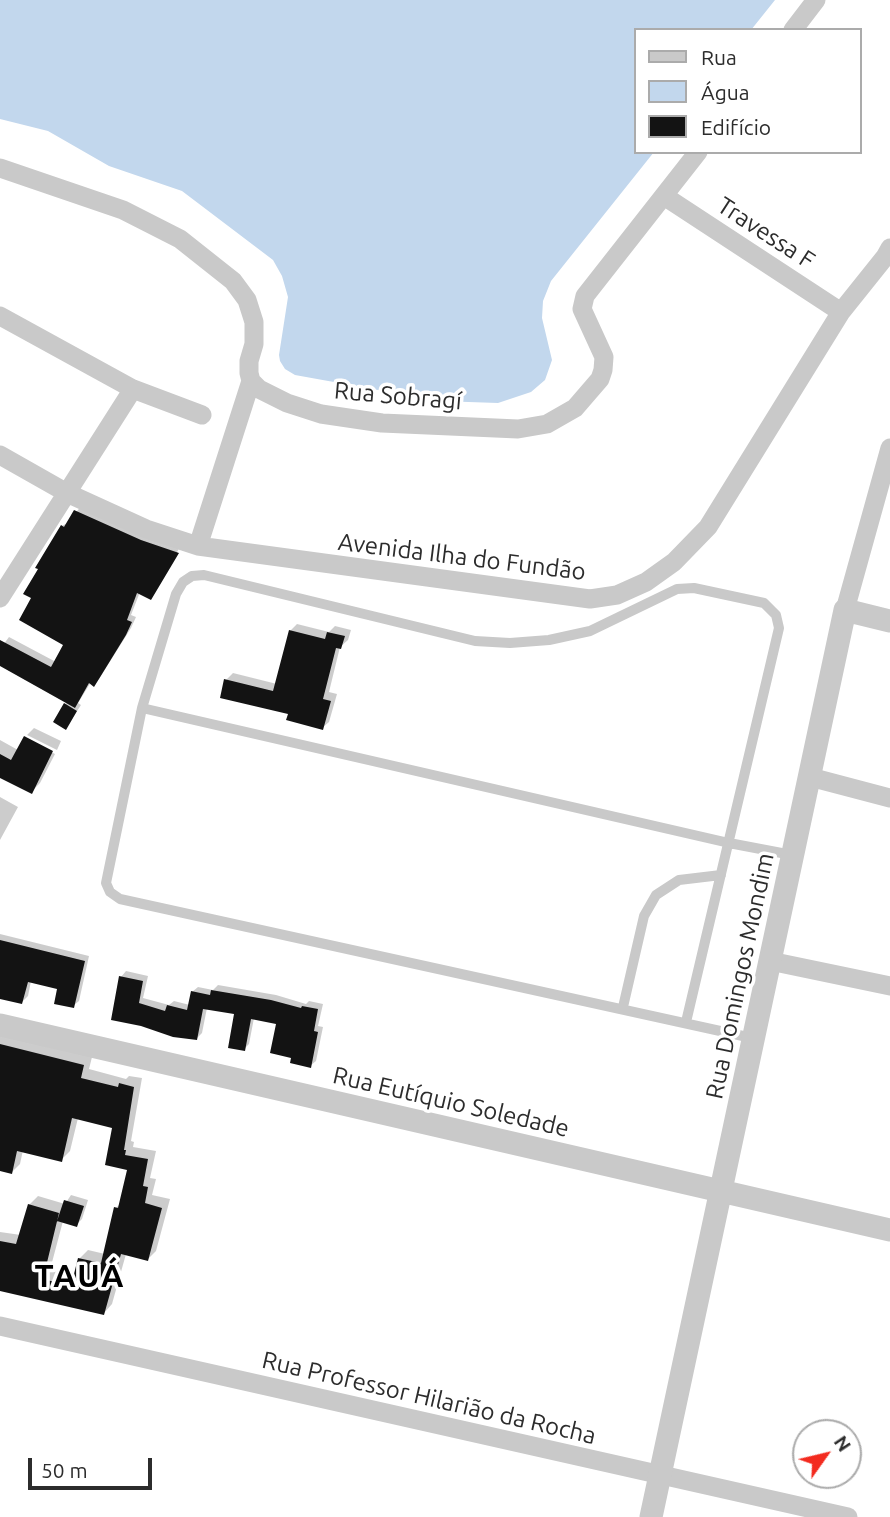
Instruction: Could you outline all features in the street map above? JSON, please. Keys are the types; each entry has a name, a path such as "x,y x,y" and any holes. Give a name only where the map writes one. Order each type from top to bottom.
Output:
{"street":[{"path":"795,28 816,0"},
{"name":"Rua Sobragí","path":"251,381 258,389 321,414 382,423 518,429 547,424 575,408 600,379 603,370 604,357 582,309 585,296 696,154"},
{"path":"0,168 123,210 180,239 233,281 247,300 254,322 254,344 249,360 251,381 198,546"},
{"name":"Travessa F","path":"664,196 841,312"},
{"name":"Avenida Ilha do Fundão","path":"0,455 67,493 146,529 198,546 590,599 618,595 646,582 674,562 708,527 841,312 888,257"},
{"path":"0,316 133,389 202,415"},
{"path":"0,598 133,389"},
{"name":"Rua Domingos Mondim","path":"651,1517 845,610 884,494 890,448"},
{"path":"845,610 890,621"},
{"path":"810,777 890,798"},
{"path":"770,961 890,986"},
{"name":"Rua Eutíquio Soledade","path":"0,1025 890,1229"},
{"name":"Rua Professor Hilarião da Rocha","path":"0,1325 848,1517"}],"lane":[{"path":"686,1022 779,628 776,615 764,603 694,588 677,589 590,631 549,640 510,643 475,640 204,575 192,576 183,582 176,594 142,708 106,883 110,892 120,899 623,1007 686,1022 754,1038"},
{"path":"142,708 729,843 793,855"},
{"path":"623,1007 644,916 656,895 679,880 721,875"}],"water":[{"path":"0,0 775,0 753,28 634,28 634,154 652,154 551,281 543,301 542,318 552,360 545,380 531,392 498,403 439,401 295,375 285,369 280,361 288,297 282,276 273,260 182,191 109,166 48,131 0,119"}],"building":[{"path":"74,510 141,540 179,553 151,600 137,593 127,620 132,622 126,635 94,687 89,683 75,708 0,666 0,640 51,667 63,645 19,620 31,598 23,594 38,569 35,568 61,525 64,527"},
{"path":"289,630 325,639 327,632 345,636 341,649 336,648 323,699 331,701 323,730 286,720 288,714 220,698 224,679 273,691"},
{"path":"64,703 77,711 66,730 53,722"},
{"path":"24,736 53,751 32,794 0,778 0,754 11,760"},
{"path":"0,940 85,961 74,1008 54,1004 57,989 28,982 22,1004 0,999"},
{"path":"119,976 143,981 139,1003 165,1011 167,1005 187,1010 191,991 210,995 211,990 318,1009 314,1031 318,1032 311,1068 290,1063 291,1058 270,1053 276,1024 251,1019 245,1051 228,1048 234,1014 203,1009 197,1040 173,1037 141,1026 111,1020"},
{"path":"0,1044 84,1065 81,1078 118,1087 119,1083 134,1087 125,1155 148,1159 143,1186 148,1187 145,1203 162,1208 148,1261 121,1254 104,1315 0,1291 0,1241 16,1244 28,1204 59,1213 43,1279 71,1286 78,1258 101,1263 114,1207 118,1208 127,1170 105,1165 112,1128 72,1118 62,1162 17,1151 12,1174 0,1171"},
{"path":"64,1200 84,1206 77,1227 57,1221"}],"district":[{"name":"TAUÁ","path":"80,1276"}]}
